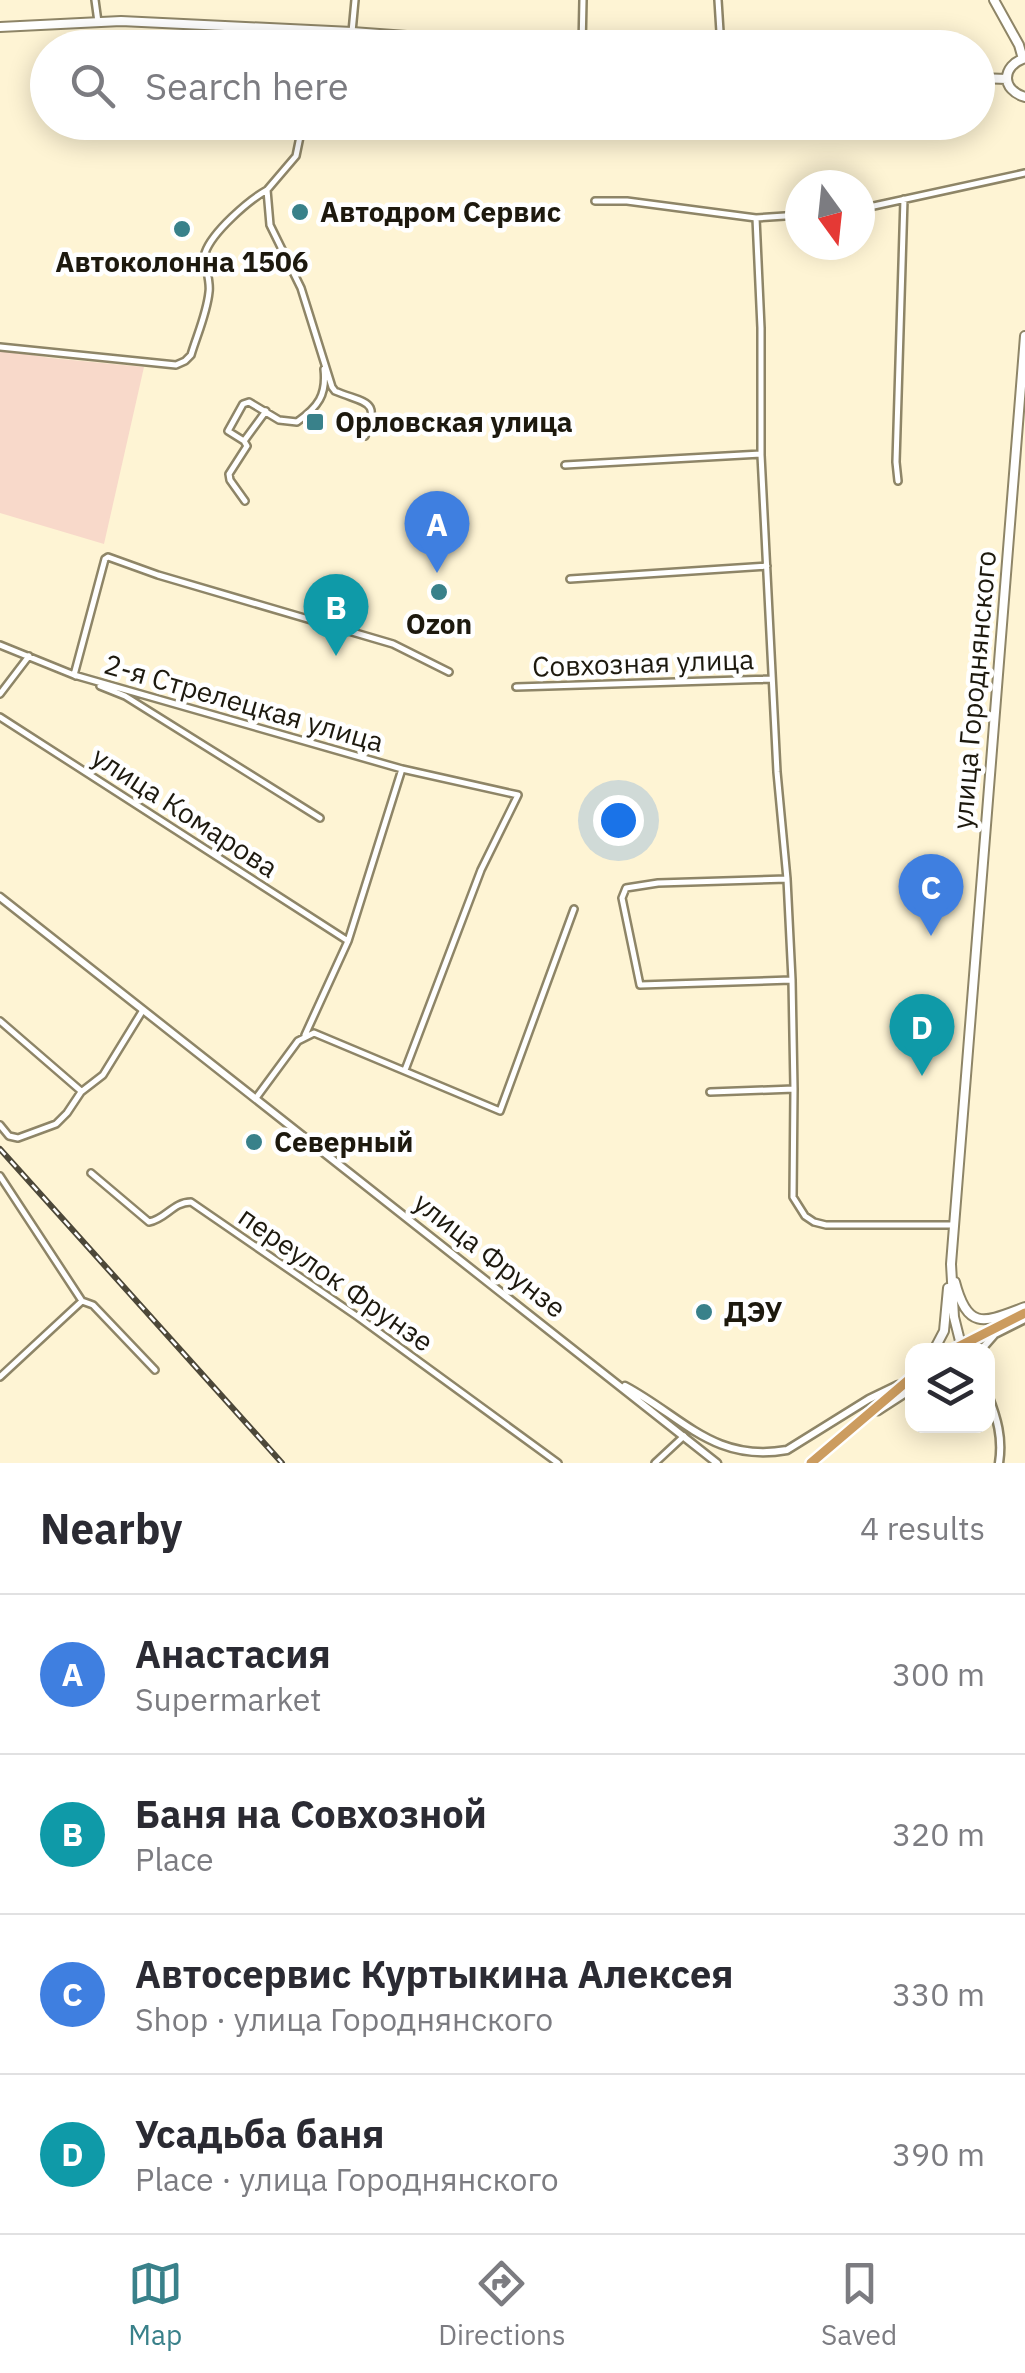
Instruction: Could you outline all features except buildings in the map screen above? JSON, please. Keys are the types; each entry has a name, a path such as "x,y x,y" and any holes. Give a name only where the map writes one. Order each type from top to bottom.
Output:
{"highway":[{"path":"970,1343 1025,1313"},
{"path":"811,1463 905,1385"}],"main road":[{"path":"994,0 1024,59 1012,64 1007,79 1014,93 1025,97"},
{"path":"0,26 120,21 307,30"},
{"path":"995,79 1007,79"},
{"name":"улица Городнянского","path":"958,1343 950,1264 1025,336"},
{"path":"950,1264 962,1306 974,1318 1025,1313"},
{"path":"938,1343 944,1331 950,1264"}],"street":[{"path":"95,0 98,23"},
{"path":"352,30 355,0"},
{"path":"582,30 583,0"},
{"path":"718,0 720,30"},
{"path":"0,347 176,365 185,361 191,355 208,300 206,251 245,205 267,190 296,156 299,140"},
{"path":"875,206 1025,173"},
{"path":"267,190 270,225 300,288 335,391"},
{"path":"898,481 904,199"},
{"path":"595,200 756,218 785,216"},
{"path":"756,218 762,328 761,454 792,980 793,1198 804,1216 840,1227 953,1225"},
{"path":"245,501 229,474 246,450 244,441 228,432 244,404 251,402 280,420 297,422 324,392 325,366"},
{"path":"324,392 335,391 371,407 373,415 365,436"},
{"path":"244,441 266,411"},
{"path":"564,465 761,454"},
{"path":"74,675 104,559 108,557 393,644 449,672"},
{"path":"570,579 767,566"},
{"name":"2-я Стрелецкая улица","path":"0,645 124,696 320,818"},
{"path":"0,694 29,656"},
{"name":"2-я Стрелецкая улица","path":"74,675 402,769 518,795 481,870 404,1070"},
{"name":"Совхозная улица","path":"516,687 772,679"},
{"name":"улица Комарова","path":"0,717 348,941"},
{"path":"256,1098 303,1038 348,941 402,769"},
{"path":"787,879 658,883 626,888 622,898 640,985 792,980"},
{"name":"улица Фрунзе","path":"0,897 717,1463"},
{"path":"303,1038 319,1034 500,1112 574,908"},
{"path":"0,1125 9,1136 22,1138 56,1124 81,1092 103,1075 143,1010"},
{"path":"0,1021 81,1092"},
{"path":"710,1092 794,1089"},
{"name":"переулок Фрунзе","path":"91,1173 149,1222 182,1202 191,1202 358,1316 558,1463"},
{"path":"0,1176 82,1300 93,1305 155,1370"},
{"path":"0,1377 82,1300"},
{"path":"986,1343 1025,1313"},
{"path":"611,1378 659,1406 704,1440 725,1452 749,1458 787,1450 869,1399 905,1383"},
{"path":"995,1416 1002,1443 999,1463"},
{"path":"655,1463 684,1436"}],"shaded area":[{"path":"0,350 144,367 104,544 0,513"}],"railway":[{"path":"0,1149 282,1463"}],"place":[{"name":"Автодром Сервис","path":"300,212"},
{"name":"Автоколонна 1506","path":"182,229"},
{"name":"Орловская улица","path":"315,422"},
{"name":"Анастасия","path":"437,573"},
{"name":"Ozon","path":"439,592"},
{"name":"Баня на Совхозной","path":"336,656"},
{"name":"Автосервис Куртыкина Алексея","path":"931,936"},
{"name":"Усадьба баня","path":"922,1076"},
{"name":"Северный","path":"254,1142"},
{"name":"ДЭУ","path":"704,1312"}]}
